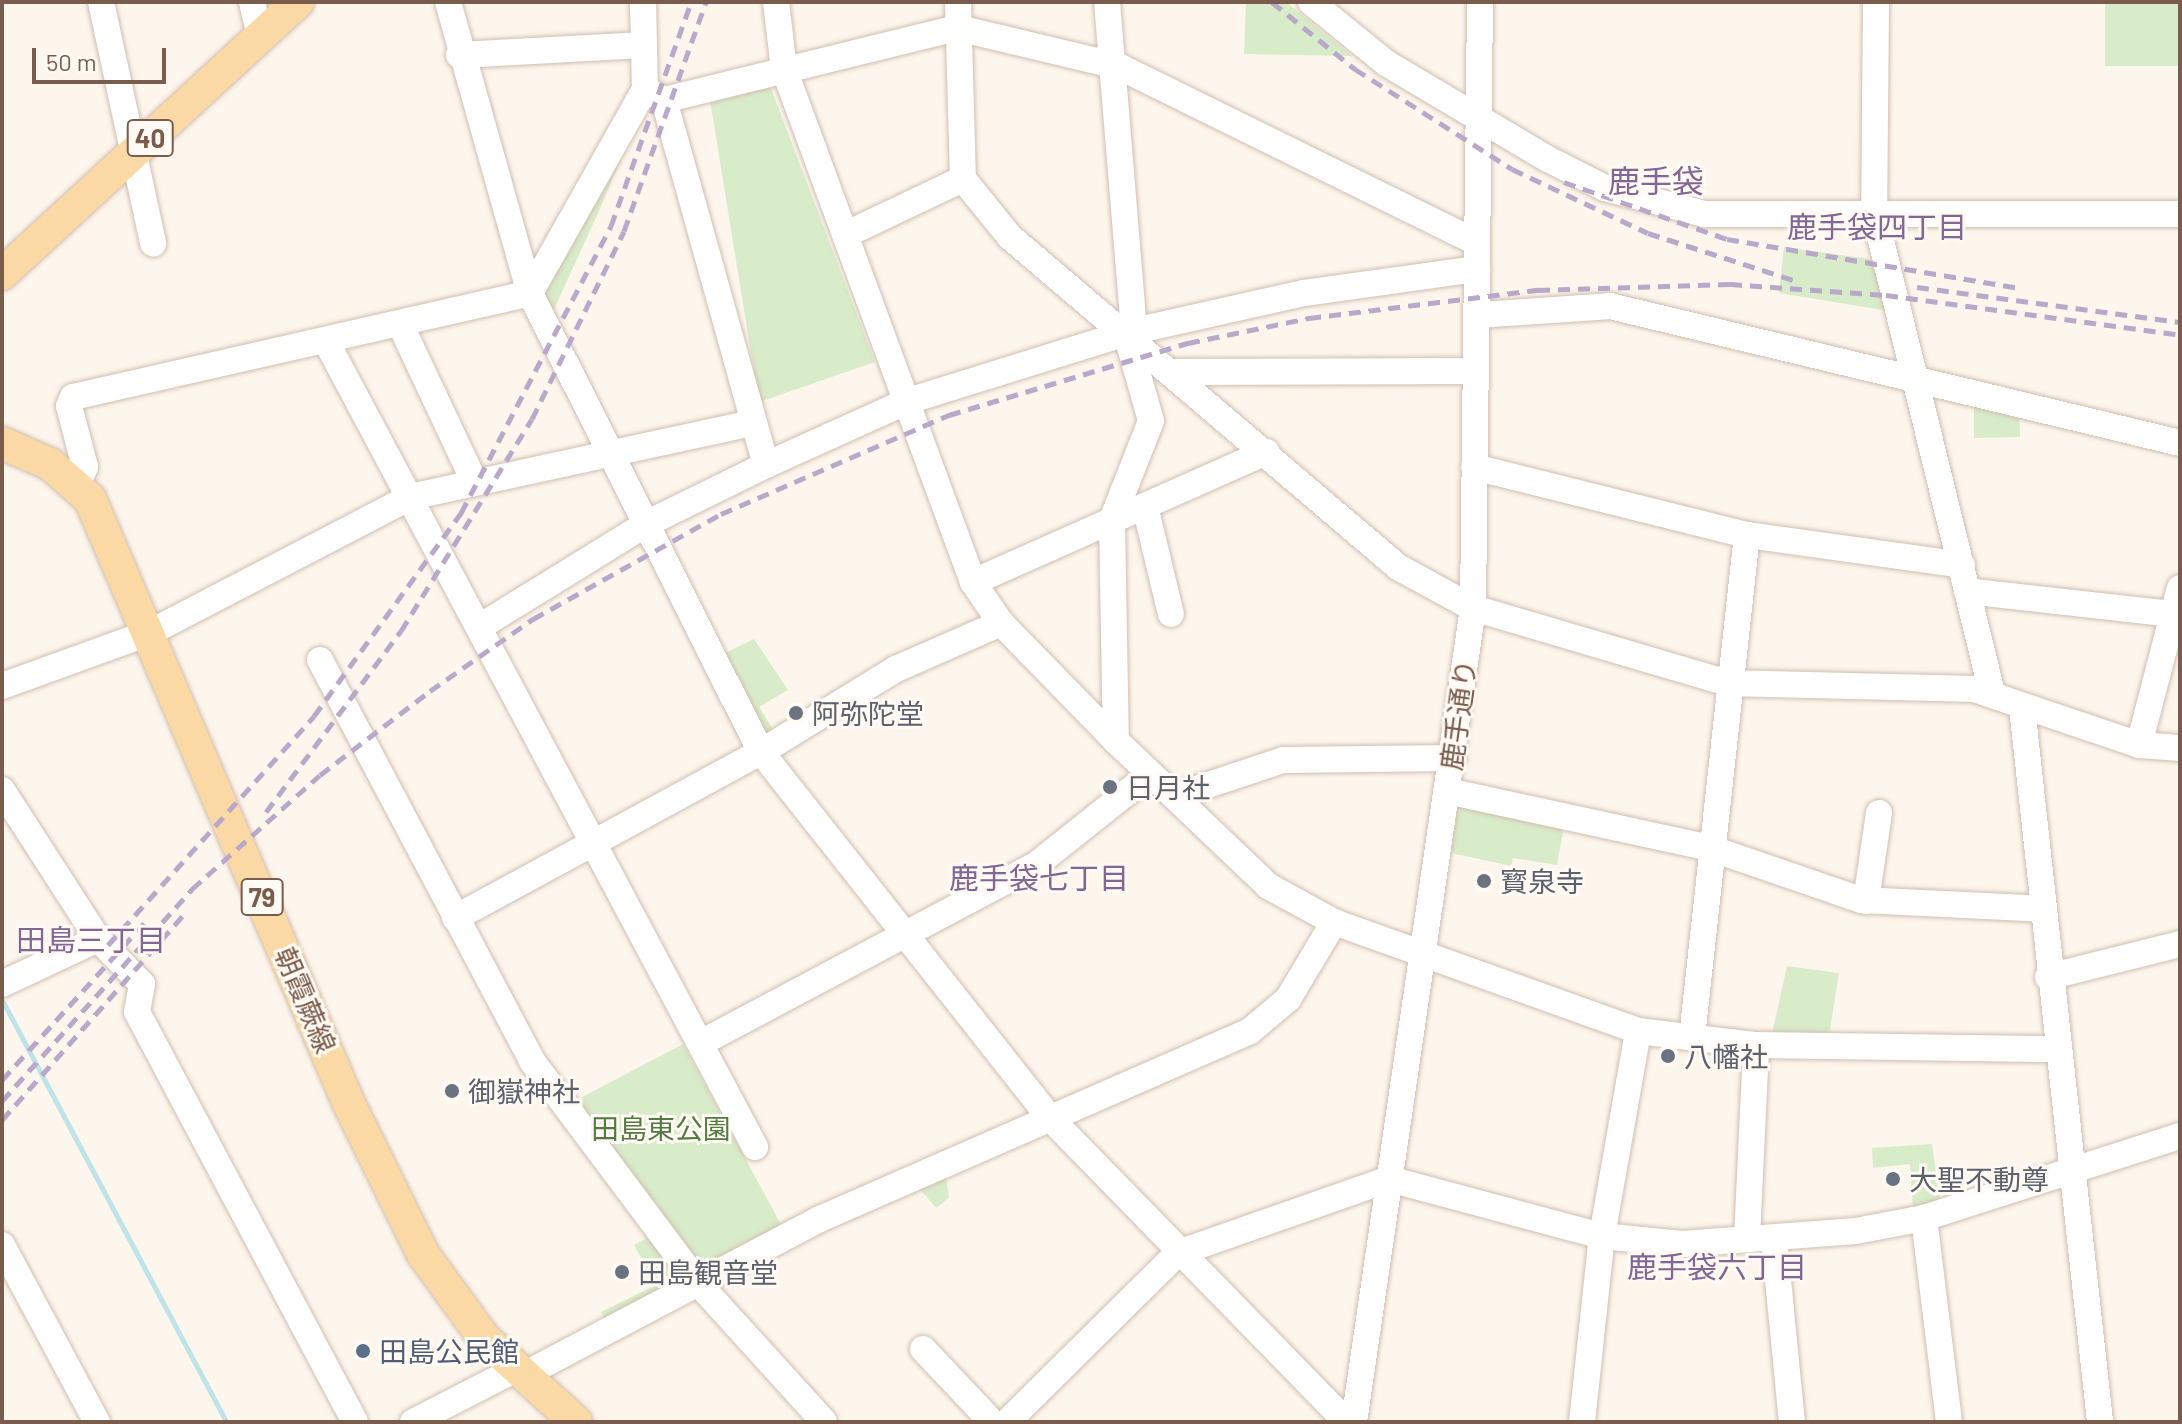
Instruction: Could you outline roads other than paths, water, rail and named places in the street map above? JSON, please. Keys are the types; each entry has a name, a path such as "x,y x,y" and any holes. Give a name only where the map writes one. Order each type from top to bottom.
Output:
{"main road":[{"name":"40","path":"2,274 298,2"},
{"name":"朝霞蕨線","path":"2,443 77,485 104,523 389,1185 423,1254 518,1373 576,1422"}],"street":[{"path":"101,2 153,243"},
{"path":"252,2 260,38"},
{"path":"448,2 459,55 530,293 761,752 1052,1120 1178,1253 1346,1421"},
{"path":"643,2 644,45 654,94 766,465"},
{"path":"776,2 784,69 973,582 1001,623 1116,741 1268,886 1334,922 1638,1031 1756,1045 2056,1049"},
{"path":"1107,2 1106,63 1130,332 1151,421 1112,520 1116,741"},
{"path":"1311,2 1386,63 1478,121 1605,188 1704,214 2180,214"},
{"name":"鹿手通り","path":"1346,1421 1389,1179 1473,608 1475,371 1479,315 1476,242 1480,2"},
{"path":"1876,2 1874,212 1992,694"},
{"path":"958,15 963,179 1010,237 1130,332 1398,567 1473,608 1728,683 1992,694 2022,707 2139,745 2180,748"},
{"path":"77,485 85,467 69,406 73,397 402,328 530,293 654,94 784,69 958,15 1106,63 1476,242"},
{"path":"459,55 644,45"},
{"path":"847,234 963,179"},
{"path":"481,626 646,524 766,465 908,401 1130,332 1304,293 1477,269"},
{"path":"1479,315 1610,306 2180,443"},
{"path":"402,328 474,481"},
{"path":"327,343 481,626 755,1147"},
{"path":"1173,372 1475,371"},
{"path":"2,686 151,632 410,497 753,423"},
{"path":"973,582 1266,452"},
{"path":"1474,467 1747,535 1962,565"},
{"path":"1145,506 1171,614"},
{"path":"1692,1037 1707,847 1747,535"},
{"path":"2139,745 2180,588"},
{"path":"1967,591 2172,614"},
{"path":"455,918 761,752 896,669 1001,623"},
{"path":"320,660 532,1061 699,1284 824,1422"},
{"path":"2022,707 2069,1170 2100,1422"},
{"path":"1175,796 1283,760 1453,758"},
{"path":"701,1043 1037,864 1150,774"},
{"path":"2,790 98,939 142,984 137,1012 355,1422"},
{"path":"1447,791 1707,847 1866,901 2042,909"},
{"path":"1866,901 1879,813"},
{"path":"413,1422 699,1284 820,1219 1250,1031 1288,999 1334,922"},
{"path":"2,984 98,939"},
{"path":"2048,977 2180,944"},
{"path":"1582,1422 1602,1236 1638,1031"},
{"path":"1747,1239 1756,1045"},
{"path":"1007,1422 1178,1253 1389,1179 1602,1236 1682,1244 1774,1239 1924,1218 2180,1136"},
{"path":"1924,1218 1949,1422"},
{"path":"1774,1239 1792,1422"},
{"path":"2,1245 97,1422"},
{"path":"923,1349 992,1422"}],"waterway":[{"path":"2,1000 226,1422"}],"railway":[{"path":"108,945 314,716 461,513 611,226 691,2"},
{"path":"266,812 401,631 532,419 624,231 706,2"},
{"path":"1272,2 1355,69 1512,169 1648,233 1797,281"},
{"path":"1564,182 1727,239 2021,288"},
{"path":"2,1101 192,889 320,775 430,691 533,619 721,514 949,415 1188,343 1309,318 1538,290 1730,284 1886,295 2180,335"},
{"path":"1917,287 2180,322"},
{"path":"2,1120 186,912"},
{"path":"2,1080 147,920"}],"place":[{"name":"阿弥陀堂","path":"796,713"},
{"name":"日月社","path":"1110,787"},
{"name":"寳泉寺","path":"1484,881"},
{"name":"八幡社","path":"1668,1056"},
{"name":"御嶽神社","path":"452,1091"},
{"name":"大聖不動尊","path":"1893,1179"},
{"name":"田島観音堂","path":"622,1272"},
{"name":"田島公民館","path":"363,1351"}],"district":[{"name":"鹿手袋","path":"1656,180"},
{"name":"鹿手袋四丁目","path":"1877,226"},
{"name":"鹿手袋七丁目","path":"1039,877"},
{"name":"田島三丁目","path":"91,939"},
{"name":"鹿手袋六丁目","path":"1717,1266"}],"park label":[{"name":"田島東公園","path":"661,1128"}]}
